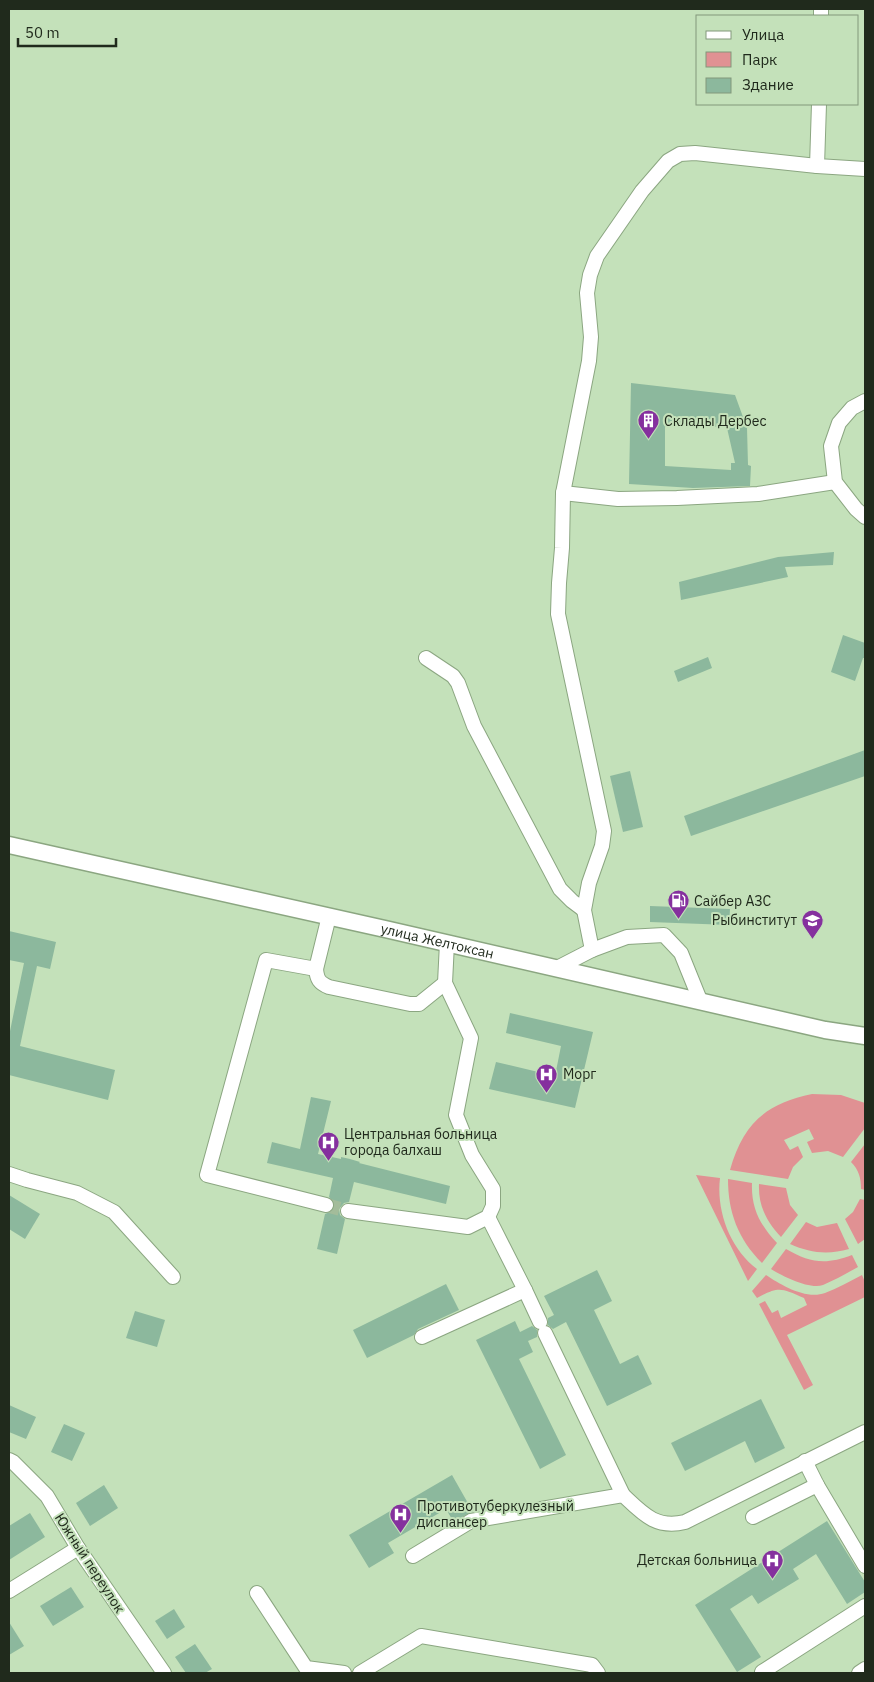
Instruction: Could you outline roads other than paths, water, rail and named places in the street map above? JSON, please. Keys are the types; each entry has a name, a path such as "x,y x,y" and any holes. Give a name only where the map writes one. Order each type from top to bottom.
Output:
{"main road":[{"name":"улица Желтоксан","path":"9,845 826,1030 865,1036"}],"street":[{"path":"817,166 819,105"},
{"path":"592,950 584,910 589,883 602,846 604,831 558,614 563,493 590,361 591,337 588,293 590,275 597,256 642,191 668,161 680,154 695,153 817,166 865,169"},
{"path":"865,401 852,408 839,423 831,446 835,482 856,509 865,517"},
{"path":"563,493 618,499 677,498 758,494 835,482"},
{"path":"426,658 453,676 458,683 474,726 560,889 584,910"},
{"path":"329,916 316,969 317,978 321,984 410,1004 419,1004 445,984"},
{"path":"557,968 592,950 628,938 664,935 681,952 700,1000"},
{"path":"348,1210 468,1227 488,1217 493,1206 493,1189 472,1155 456,1114 471,1038 445,984 448,943"},
{"path":"316,969 266,960 207,1175 326,1205"},
{"path":"9,1174 77,1193 114,1212 174,1277"},
{"path":"488,1217 623,1495 646,1516 671,1526 685,1522 865,1432"},
{"path":"422,1337 525,1290"},
{"name":"Южный переулок","path":"9,1460 48,1496 78,1548 164,1673"},
{"path":"805,1461 865,1566"},
{"path":"752,1516 817,1485"},
{"path":"413,1556 471,1521 623,1495"},
{"path":"9,1591 78,1548"},
{"path":"257,1593 306,1668 344,1673"},
{"path":"762,1672 865,1606"},
{"path":"360,1673 421,1636 595,1669"},
{"path":"578,1673 595,1669"},
{"path":"859,1673 865,1669"}],"tunnel":[{"path":"326,1205 348,1211"}],"place":[{"name":"Склады Дербес","path":"648,440"},
{"name":"Сайбер АЗС","path":"678,920"},
{"name":"Рыбинститут","path":"813,939"},
{"name":"Морг","path":"547,1093"},
{"name":"Центральная больница города балхаш","path":"328,1161"},
{"name":"Противотуберкулезный диспансер","path":"401,1533"},
{"name":"Детская больница","path":"773,1579"}]}
